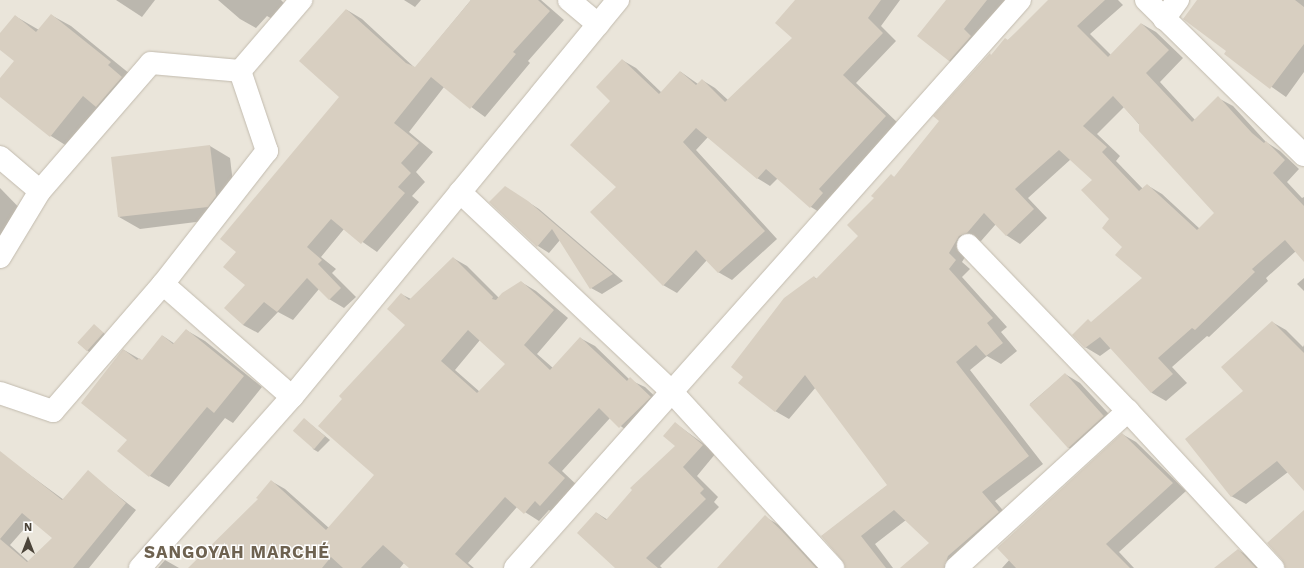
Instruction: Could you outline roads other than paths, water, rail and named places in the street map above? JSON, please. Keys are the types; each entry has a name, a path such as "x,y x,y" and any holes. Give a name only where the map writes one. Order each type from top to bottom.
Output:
{"street":[{"path":"240,71 301,0"},
{"path":"570,0 598,24"},
{"path":"140,568 292,397 618,0"},
{"path":"515,568 1020,0"},
{"path":"1146,0 1304,155"},
{"path":"1164,19 1178,0"},
{"path":"0,257 40,191 151,63 240,71"},
{"path":"0,393 53,411 164,284 267,151 240,71"},
{"path":"0,157 40,191"},
{"path":"460,192 671,391 833,568"},
{"path":"968,245 1128,411 1273,568"},
{"path":"164,284 292,397"},
{"path":"956,568 1128,411"}],"district":[{"name":"SANGOYAH MARCHÉ","path":"237,553"}]}
